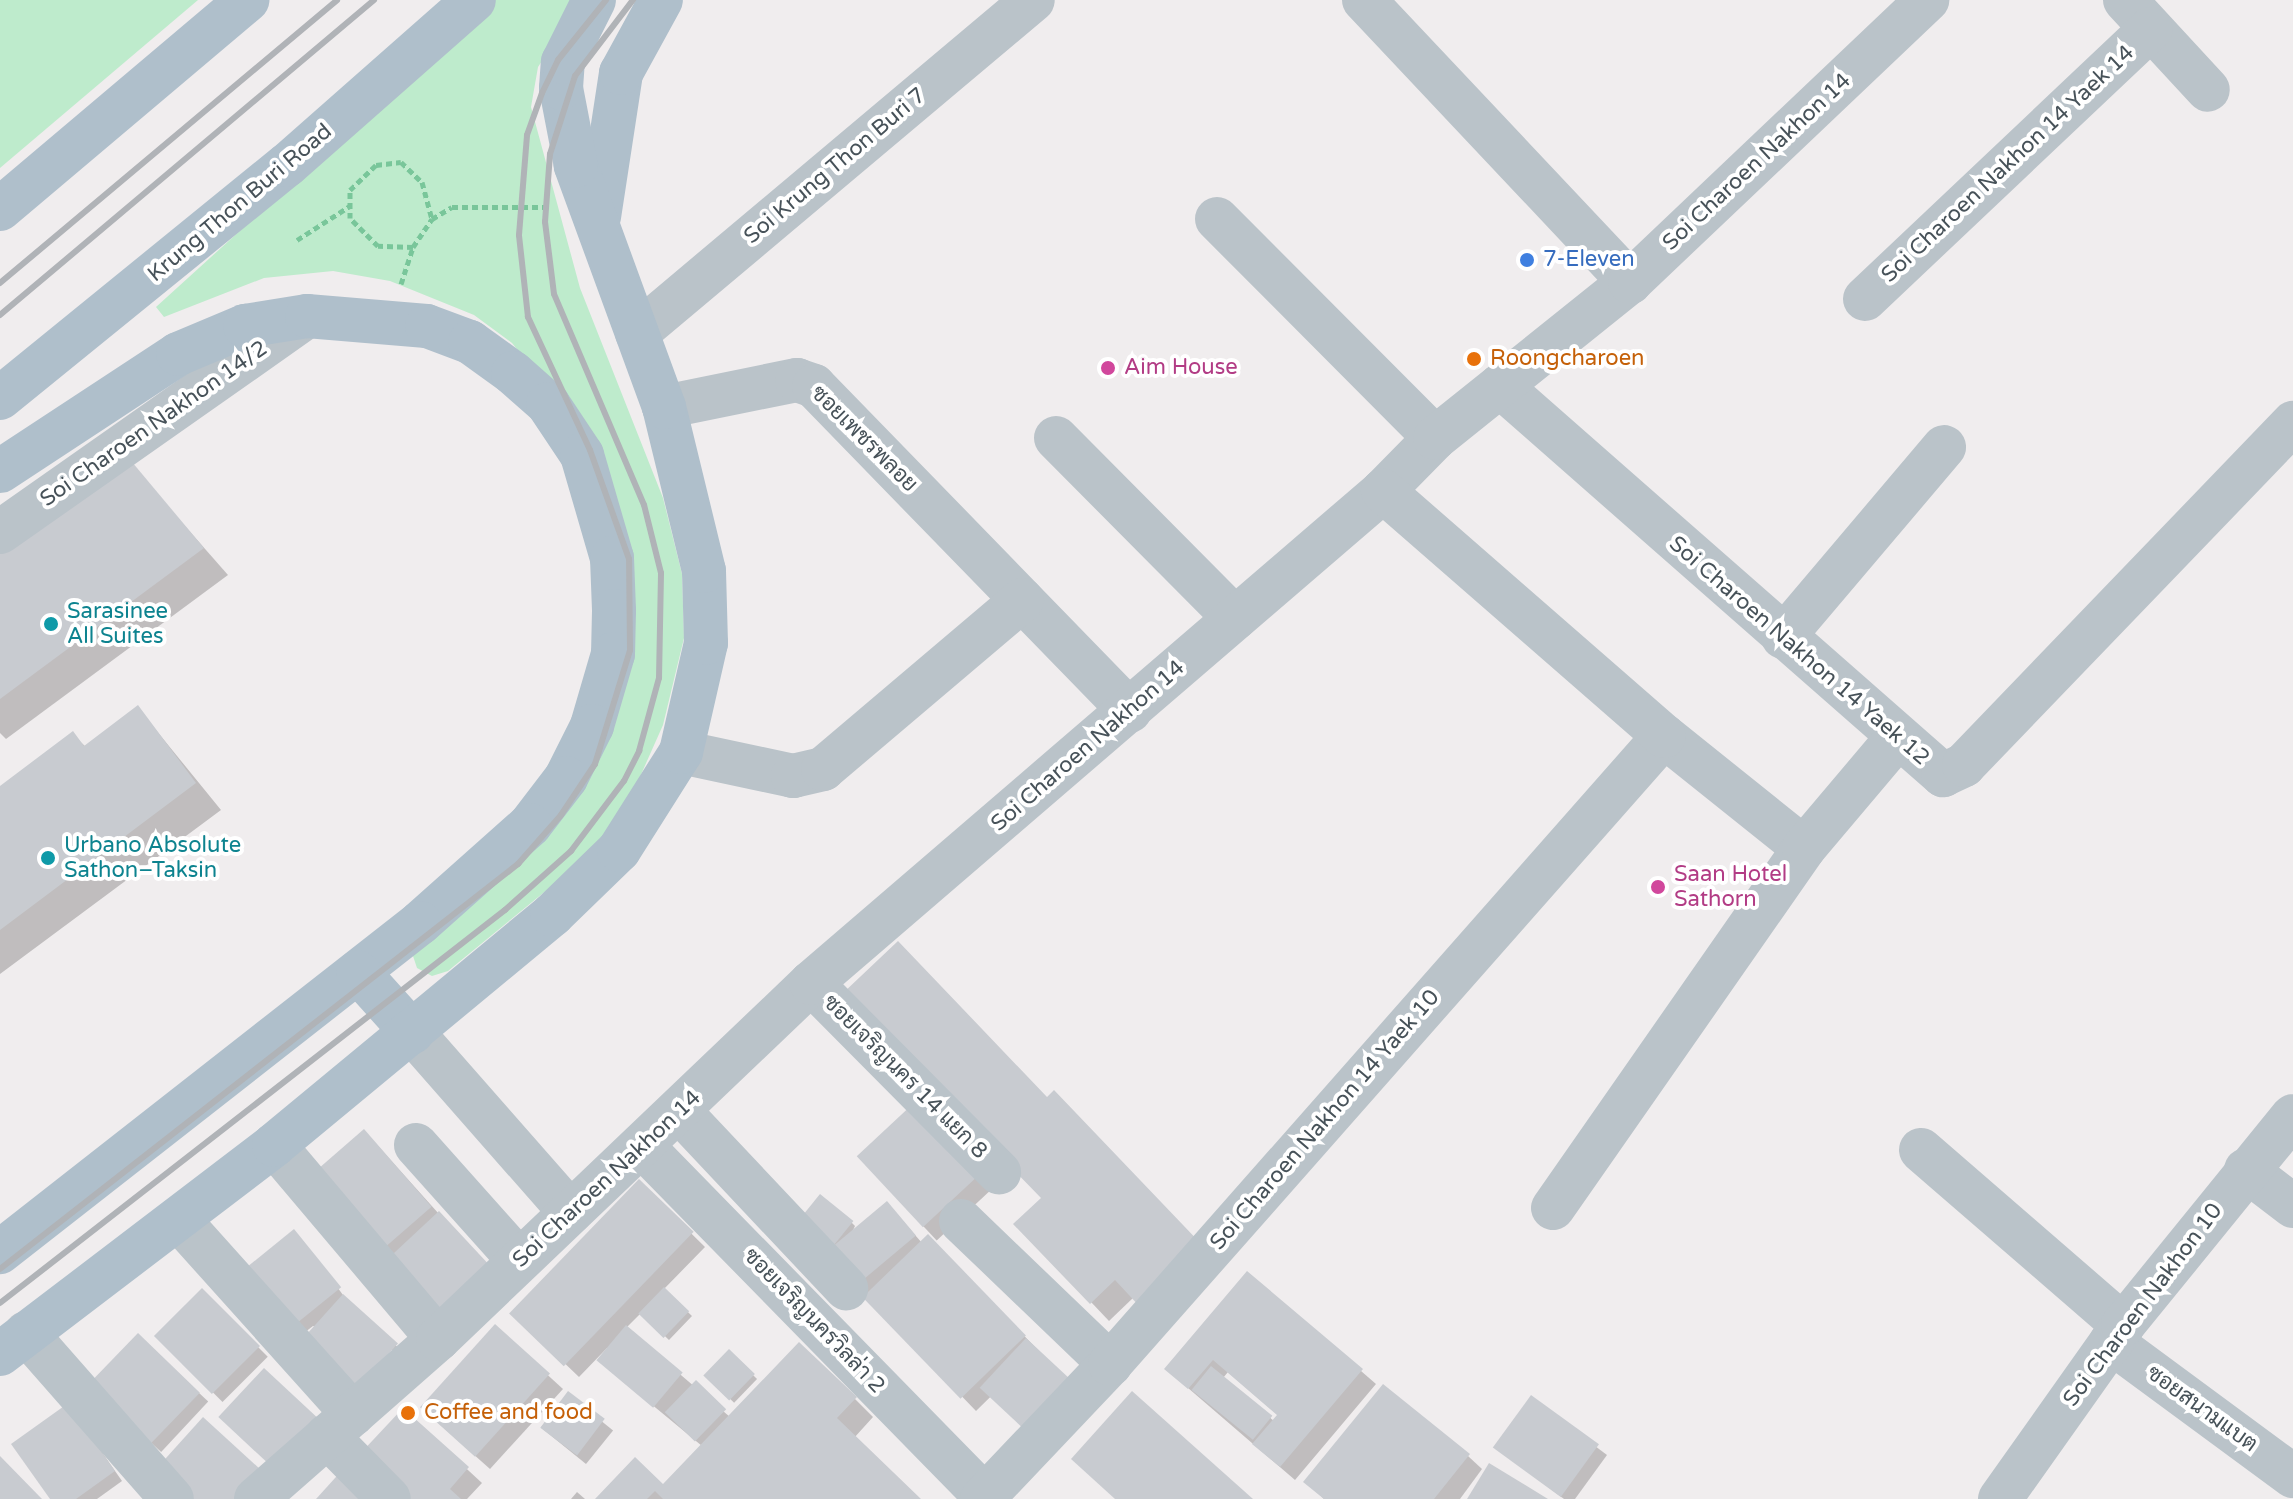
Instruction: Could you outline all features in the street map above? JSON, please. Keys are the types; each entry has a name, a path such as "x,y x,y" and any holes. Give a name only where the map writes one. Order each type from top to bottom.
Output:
{"main road":[{"path":"0,209 247,0"},
{"name":"Krung Thon Buri Road","path":"0,398 287,165 474,0"},
{"path":"13,1344 274,1145 552,915 619,850 681,752 706,643 704,571 664,407 576,166 561,88 563,62 594,0"},
{"path":"598,228 621,73 661,0"},
{"path":"0,471 178,354 245,326 307,316 427,326 470,342 513,373 548,404 582,455 612,558 613,654 592,726 566,778 530,825 482,871 358,972 0,1252"},
{"path":"358,972 412,1032"}],"street":[{"name":"Soi Krung Thon Buri 7","path":"637,333 1033,0"},
{"name":"Soi Charoen Nakhon 14","path":"256,1499 438,1339 570,1212 681,1113 811,983 1383,491 1435,438 1630,282 1927,0"},
{"path":"1375,4 1630,282"},
{"name":"Soi Charoen Nakhon 14 Yaek 14","path":"1865,299 2138,14 2208,90"},
{"path":"1217,219 1435,438"},
{"name":"Soi Charoen Nakhon 14/2","path":"0,532 307,316"},
{"name":"ซอยเพชรพลอย","path":"664,407 806,382 1130,711"},
{"name":"Soi Charoen Nakhon 14 Yaek 12","path":"1500,386 1897,738 1943,775 1964,765 2293,423"},
{"path":"1056,438 1235,618"},
{"path":"1783,637 1944,447"},
{"path":"1383,491 1664,736 1804,848"},
{"path":"681,752 793,776 823,769 1022,600"},
{"name":"Soi Charoen Nakhon 14 Yaek 10","path":"983,1497 1110,1364 1664,736"},
{"path":"1553,1208 1804,848 1897,738"},
{"name":"ซอยเจริญนคร 14 แยก 8","path":"811,983 999,1172"},
{"path":"412,1032 570,1212"},
{"path":"681,1113 846,1288"},
{"name":"Soi Charoen Nakhon 10","path":"2000,1499 2117,1333 2246,1170 2293,1116"},
{"path":"274,1145 438,1339"},
{"path":"416,1145 519,1260"},
{"name":"ซอยเจริญนครวิลล่า 2","path":"642,1146 983,1497"},
{"name":"ซอยสนามแบต","path":"1921,1150 2117,1333 2293,1476"},
{"path":"2246,1170 2293,1206"},
{"path":"178,1219 340,1425 389,1499"},
{"path":"961,1221 1110,1364"},
{"path":"13,1344 172,1499"}],"path":[{"path":"413,247 378,246 350,218 350,190 376,165 401,162 422,182 432,219"},
{"path":"297,240 350,206"},
{"path":"400,285 413,247 432,219 452,207 558,207"}],"green space":[{"path":"0,0 198,0 0,168"},
{"path":"494,0 582,0 538,67 531,107 580,288 663,498 682,574 684,638 663,725 635,788 597,849 448,971 432,976 417,968 411,950 521,854 623,643 552,393 512,343 474,315 390,281 333,271 264,278 164,317 156,307"}],"building":[{"name":"Sarasinee All Suites","path":"127,456 204,548 0,699 0,546"},
{"name":"Urbano Absolute Sathon–Taksin","path":"138,705 196,783 0,930 0,786 73,731 84,746"},
{"path":"898,941 1047,1097 1054,1090 1205,1248 1142,1309 1115,1280 1090,1304 1013,1224 1041,1198 842,994"},
{"path":"916,1101 982,1172 923,1227 857,1156"},
{"path":"364,1129 432,1207 381,1251 313,1173"},
{"path":"639,1179 694,1232 564,1366 509,1314"},
{"path":"820,1194 853,1221 831,1248 798,1221"},
{"path":"887,1201 916,1235 854,1288 825,1253"},
{"path":"439,1211 488,1264 434,1314 385,1261"},
{"path":"294,1229 341,1287 290,1329 243,1271"},
{"path":"928,1234 1026,1335 960,1399 863,1297"},
{"path":"1247,1271 1363,1369 1280,1467 1252,1444 1277,1415 1213,1360 1188,1389 1164,1369"},
{"path":"664,1287 689,1311 663,1338 638,1314"},
{"path":"202,1288 260,1346 212,1394 154,1336"},
{"path":"343,1294 398,1344 350,1397 295,1348"},
{"path":"495,1324 550,1374 475,1457 420,1407"},
{"path":"626,1325 683,1373 653,1408 596,1360"},
{"path":"138,1333 200,1393 149,1445 87,1386"},
{"path":"1026,1338 1074,1383 1028,1433 980,1388"},
{"path":"799,1342 857,1397 837,1418 921,1499 663,1499 655,1491 647,1499 595,1499 635,1457 663,1484"},
{"path":"729,1349 755,1374 729,1401 703,1376"},
{"path":"1211,1366 1272,1416 1253,1440 1191,1390"},
{"path":"264,1368 317,1417 271,1466 218,1417"},
{"path":"696,1380 726,1409 695,1442 665,1412"},
{"path":"1383,1384 1470,1454 1434,1499 1324,1499 1303,1482"},
{"path":"568,1391 605,1419 577,1455 540,1428"},
{"path":"1132,1391 1253,1499 1115,1499 1071,1459"},
{"path":"1531,1395 1599,1444 1561,1497 1493,1448"},
{"path":"67,1404 115,1471 76,1499 50,1499 11,1444"},
{"path":"403,1408 469,1467 450,1489 461,1499 403,1499 358,1456"},
{"path":"203,1417 261,1470 235,1499 191,1499 157,1468"},
{"path":"0,1456 42,1499 0,1499"},
{"path":"1489,1463 1548,1499 1467,1499"},
{"path":"345,1467 380,1499 316,1499"}],"railway":[{"path":"0,283 337,0"},
{"path":"0,315 374,0"},
{"path":"0,1269 518,864 561,815 595,764 630,650 629,559 590,450 528,317 519,235 527,135 542,93 558,60 606,0"},
{"path":"0,1303 505,910 571,851 624,781 639,751 659,678 661,573 644,505 554,294 545,222 550,154 575,76 633,0"}],"place":[{"name":"7-Eleven","path":"1527,260"},
{"name":"Roongcharoen","path":"1474,359"},
{"name":"Aim House","path":"1108,368"},
{"name":"Sarasinee All Suites","path":"51,624"},
{"name":"Urbano Absolute Sathon–Taksin","path":"48,858"},
{"name":"Saan Hotel Sathorn","path":"1658,887"},
{"name":"Coffee and food","path":"408,1413"}]}
